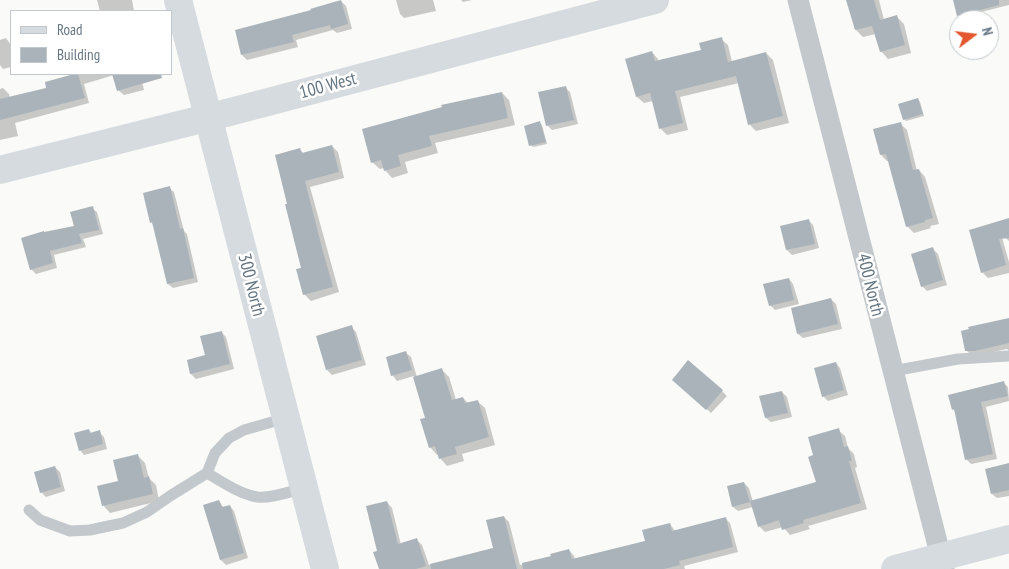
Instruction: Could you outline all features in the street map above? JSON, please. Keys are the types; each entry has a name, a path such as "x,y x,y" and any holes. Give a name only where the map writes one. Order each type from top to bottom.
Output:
{"street":[{"name":"300 North","path":"178,0 325,569"},
{"name":"100 West","path":"0,170 208,118 655,0"},
{"name":"400 North","path":"798,0 942,563"},
{"path":"895,569 942,563 1009,539"}],"lane":[{"path":"893,371 958,359 1009,356"},
{"path":"30,510 40,520 70,531 90,530 123,523 148,512 207,473 214,453 230,438 244,430 286,418"},
{"path":"207,473 243,492 258,497 304,488"}],"building":[{"path":"341,0 348,24 331,29 330,25 292,35 294,42 241,55 235,30"},
{"path":"846,0 874,0 880,20 897,15 905,45 880,52 872,26 855,30"},
{"path":"953,0 999,0 999,5 980,10 956,10"},
{"path":"722,37 728,62 766,52 783,116 748,125 736,76 675,91 683,123 659,129 650,93 636,97 625,59 652,51 655,61 701,50 699,43"},
{"path":"70,75 78,75 85,98 0,120 0,99 46,88 45,82"},
{"path":"112,75 161,75 162,78 117,91"},
{"path":"566,86 574,120 546,126 538,92"},
{"path":"502,92 508,118 429,136 432,146 398,155 401,166 384,171 381,160 371,163 362,129 442,107 441,105"},
{"path":"918,98 923,114 903,120 898,104"},
{"path":"540,121 546,142 529,146 524,126"},
{"path":"901,122 913,170 919,169 933,218 906,227 886,154 880,155 873,129"},
{"path":"332,145 339,172 305,181 333,287 303,295 296,269 301,268 275,155 300,148 302,153"},
{"path":"170,186 180,229 183,228 194,278 167,284 143,193"},
{"path":"93,206 99,230 79,234 82,243 50,251 53,263 30,270 21,238 44,231 74,226 70,212"},
{"path":"1009,218 1009,238 999,239 1006,265 981,273 969,230"},
{"path":"809,219 815,244 786,250 780,226"},
{"path":"933,247 943,280 921,287 911,254"},
{"path":"789,278 794,300 769,306 763,284"},
{"path":"831,298 838,324 797,334 791,308"},
{"path":"1009,318 1009,343 975,351 965,351 961,331 969,329 968,327"},
{"path":"352,325 362,360 326,370 316,336"},
{"path":"222,331 230,364 190,374 187,360 205,355 200,336"},
{"path":"406,351 412,370 391,376 386,357"},
{"path":"688,360 723,390 706,410 672,380"},
{"path":"836,362 844,390 822,397 814,368"},
{"path":"442,368 452,400 463,397 465,403 478,400 489,437 455,447 457,454 439,459 435,446 429,448 420,419 425,418 413,377"},
{"path":"1004,381 1008,396 981,402 993,454 965,460 954,409 952,410 948,395"},
{"path":"782,391 788,413 765,418 759,396"},
{"path":"839,428 844,447 848,446 852,461 849,461 861,503 803,520 804,523 782,530 779,520 758,527 750,501 816,482 808,457 813,455 808,437"},
{"path":"89,429 90,433 100,430 103,444 79,451 74,433"},
{"path":"138,454 144,478 149,476 153,494 102,506 97,486 118,481 113,460"},
{"path":"1009,463 1009,490 991,494 985,469"},
{"path":"55,466 61,487 40,493 34,472"},
{"path":"744,482 750,502 732,507 727,486"},
{"path":"219,500 222,507 230,505 244,553 220,560 203,505"},
{"path":"387,501 398,544 417,538 426,566 416,569 379,569 373,552 377,551 366,506"},
{"path":"504,516 517,569 431,569 430,564 493,548 486,520"},
{"path":"726,517 733,547 679,561 680,565 664,569 523,569 522,563 551,556 550,554 569,549 572,559 645,541 642,530 670,523 672,531"}]}
